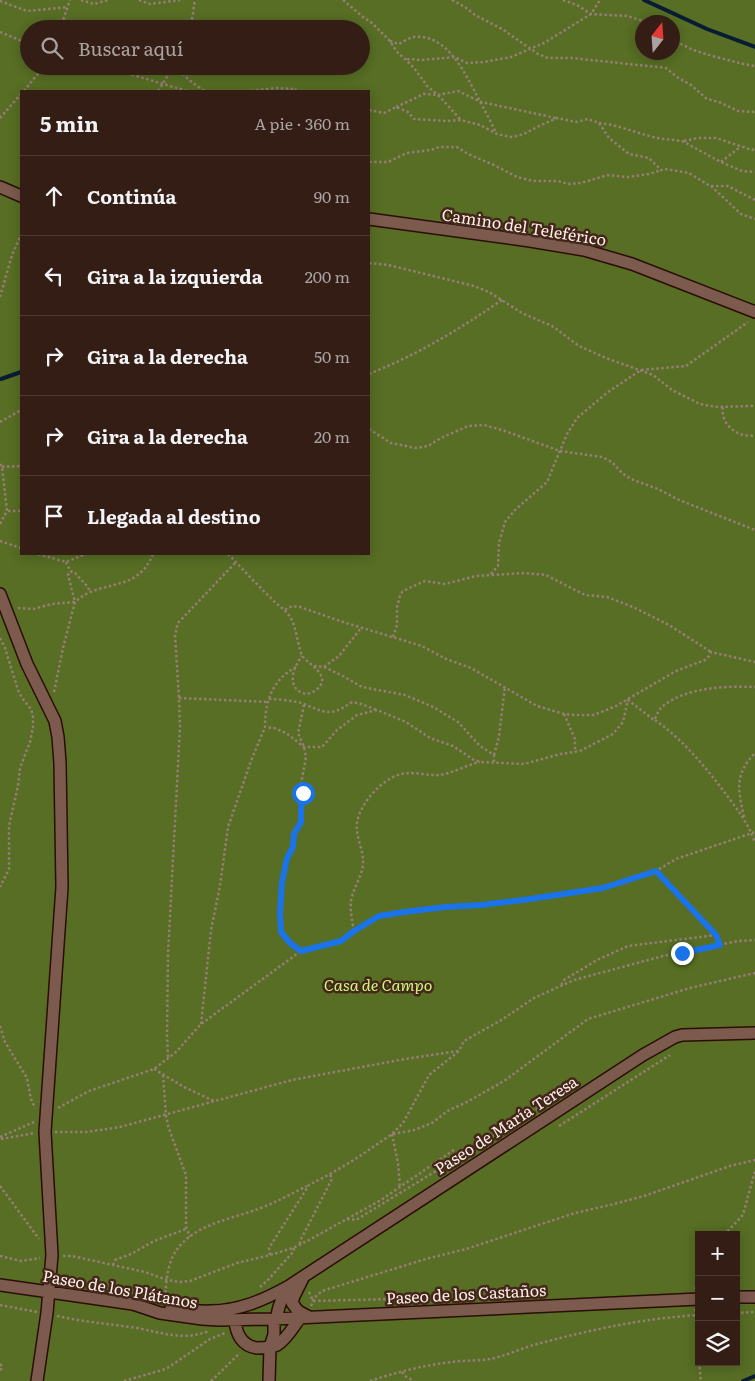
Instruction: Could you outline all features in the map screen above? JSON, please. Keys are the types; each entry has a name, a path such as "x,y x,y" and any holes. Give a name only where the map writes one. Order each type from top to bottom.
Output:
{"street":[{"path":"0,187 20,196"},
{"name":"Camino del Teleférico","path":"370,219 584,250 632,264 755,312"},
{"path":"0,594 27,664 55,721 60,763 62,887 42,1116 45,1132 52,1255 47,1313 37,1380"},
{"name":"Paseo de María Teresa","path":"235,1319 254,1302 289,1286 306,1282 635,1060 675,1037 690,1034 755,1033"},
{"path":"133,1304 209,1312 235,1319 239,1338 248,1345 258,1348 270,1347 283,1340 307,1317 298,1311 292,1303 294,1296 306,1282"},
{"name":"Paseo de los Plátanos","path":"0,1285 133,1304 160,1313 220,1320 235,1319"},
{"path":"269,1381 270,1347 277,1312 289,1286"},
{"path":"740,1297 755,1297"},
{"name":"Paseo de los Castaños","path":"235,1319 276,1319 695,1299"}],"path":[{"path":"63,20 70,0"},
{"path":"81,0 94,4 108,0"},
{"path":"139,0 150,4 180,0"},
{"path":"191,20 195,0"},
{"path":"342,0 368,20"},
{"path":"452,0 465,7 475,16 502,29 531,50 548,58 572,58 666,68 691,85 707,99 719,102 738,111 755,112"},
{"path":"563,0 577,5 591,14 627,16 635,18"},
{"path":"405,58 422,60 454,57 467,63 511,57 531,50 591,14 600,0"},
{"path":"0,1 26,11 67,7"},
{"path":"370,22 414,68 426,86 438,94 461,120"},
{"path":"0,32 20,40"},
{"path":"389,40 399,44 412,37 430,39 442,46 462,67 497,134"},
{"path":"680,44 700,53 735,63 755,66"},
{"path":"25,90 38,75"},
{"path":"134,75 184,90"},
{"path":"159,90 169,75"},
{"path":"184,75 198,90"},
{"path":"259,90 276,88 291,90"},
{"path":"370,110 384,113 424,94 458,91 481,102 576,122 588,119 656,138 682,141 698,138 716,138 740,147 755,149"},
{"path":"0,118 20,95"},
{"path":"396,107 408,112 414,119 461,120 480,125 497,134 510,136 518,136 557,118"},
{"path":"599,123 609,138 630,154 649,158 661,170 689,173 710,186 741,214 755,219"},
{"path":"682,141 695,150 742,171 755,172"},
{"path":"370,162 388,162 406,153 439,147 457,147 517,177 533,181 558,181 568,184 581,184 608,175 628,177 649,174 665,169"},
{"path":"721,162 740,147"},
{"path":"710,186 728,186 755,200"},
{"path":"0,297 12,255 20,238"},
{"path":"370,263 388,265 474,286 489,292 522,312 552,326 579,346 653,375 672,390 700,404 717,407 755,407"},
{"path":"370,374 429,347 502,300"},
{"path":"491,574 498,566 499,543 505,522 515,510 547,482 567,434 578,418 608,392 641,370 686,366 750,321 742,318"},
{"path":"723,407 722,413 728,426 738,433 750,436 755,435"},
{"path":"0,422 20,411"},
{"path":"370,430 391,443 416,448 428,446 468,426 484,426 504,431 560,451 602,457 612,462 622,473 630,478 755,530"},
{"path":"0,524 7,511 1,466 20,466"},
{"path":"7,511 20,511"},
{"path":"0,541 20,548"},
{"path":"42,555 66,562 84,555"},
{"path":"5,609 8,607 33,609 52,604 75,602 90,592 131,580 147,567 153,555"},
{"path":"229,555 291,618 302,656 318,670 321,679 318,688 310,693 301,693 294,686 292,677 302,656"},
{"path":"47,703 52,699 75,602 68,575 70,571 66,562"},
{"path":"168,1057 168,946 180,727 180,698 175,635 178,623 236,562"},
{"path":"70,571 75,573 88,587 90,592"},
{"path":"393,638 397,626 397,607 402,592 425,581 445,584 476,576 524,573 546,575 585,595 607,597 633,607 668,625 710,652 755,662"},
{"path":"285,610 294,606 300,607 422,646 446,659 471,668 537,706 564,714 594,715 605,712 676,671 705,660 710,652"},
{"path":"324,667 339,656 361,628"},
{"path":"0,638 18,690 34,716 30,742 20,768 9,826 9,869 0,887"},
{"path":"314,666 324,667 362,687 406,695 433,706 458,722 480,746 494,756"},
{"path":"201,1024 211,930 220,886 228,826 265,727 265,716 270,692 284,675 296,668"},
{"path":"654,720 661,707 686,693 732,686 755,687"},
{"path":"494,763 505,687"},
{"path":"180,698 299,702 330,713 342,709 352,702 406,722 430,738 453,746 474,760 524,764 560,754 580,751 601,742 613,734 622,722 628,700"},
{"path":"628,700 672,732 692,753 744,819 753,832 755,843"},
{"path":"301,951 290,943 281,932 280,913 282,882 287,858 293,847 294,834 301,822 303,793 301,784 306,757 298,733 304,705"},
{"path":"265,727 274,728 286,733 304,747 322,748 338,730 356,715 377,710"},
{"path":"564,714 575,739 576,752"},
{"path":"744,819 738,784 740,775 755,752"},
{"path":"354,931 351,900 363,869 363,855 357,822 365,802 380,786 402,774 437,775 481,762"},
{"path":"0,1138 30,1125 42,1116 89,1091 154,1069 176,1052 201,1024 301,951 341,941 379,916 445,907 523,900 603,888 656,871 676,859 753,832"},
{"path":"656,871 716,935 720,945"},
{"path":"562,985 564,980 586,966 622,948 716,935"},
{"path":"164,1308 172,1257 190,1237 201,1229 260,1209 330,1174 392,1134 403,1122 429,1075 459,1051 464,1041 503,1019 534,998 574,980 619,967 738,941 755,940"},
{"path":"392,1134 403,1133 432,1123 449,1110 504,1081 588,1019 690,988 755,973"},
{"path":"0,1026 5,1042 27,1078 31,1100 42,1116"},
{"path":"0,1138 45,1132 94,1131 120,1127 166,1116 292,1080 405,1058 459,1051"},
{"path":"553,1129 670,1055"},
{"path":"154,1069 214,1101"},
{"path":"163,1075 166,1116 174,1145 186,1175 186,1229 190,1237"},
{"path":"392,1134 398,1163 400,1187"},
{"path":"0,1256 21,1261 52,1255 72,1256 145,1272 167,1280 190,1281 237,1262 294,1248 381,1200 455,1149"},
{"path":"307,1317 317,1294 322,1291 426,1259 466,1249 575,1212 644,1196 730,1166 755,1160"},
{"path":"728,1231 742,1216 755,1171"},
{"path":"300,1244 332,1180 330,1174"},
{"path":"270,1255 269,1248 308,1185"},
{"path":"0,1186 52,1255"},
{"path":"113,1265 115,1260 131,1254 154,1241 186,1229"},
{"path":"254,1302 258,1290 293,1252 294,1248"},
{"path":"306,1282 313,1301"},
{"path":"0,1305 88,1322 137,1328 183,1337 198,1335 211,1330 219,1325 220,1320"},
{"path":"740,1313 755,1312"},
{"path":"370,1381 402,1372 452,1362 491,1359 535,1344 594,1330 639,1321 695,1315"},
{"path":"124,1381 166,1369 210,1339 235,1319"},
{"path":"211,1381 248,1345"},
{"path":"0,1364 2,1366 0,1373"},
{"path":"700,1366 700,1381"},
{"path":"402,1372 414,1381"}],"green space":[{"name":"Casa de Campo","path":"0,0 755,0 755,1381 0,1381"}],"waterway":[{"path":"644,0 707,29 755,47"},
{"path":"1,379 20,372"},
{"path":"743,1381 755,1376"}],"route":[{"path":"303,793 301,822 294,834 293,847 287,858 282,882 280,913 281,932 290,943 301,951 341,941 379,916 445,907 523,900 603,888 656,871 716,935 720,945 682,953"}]}
